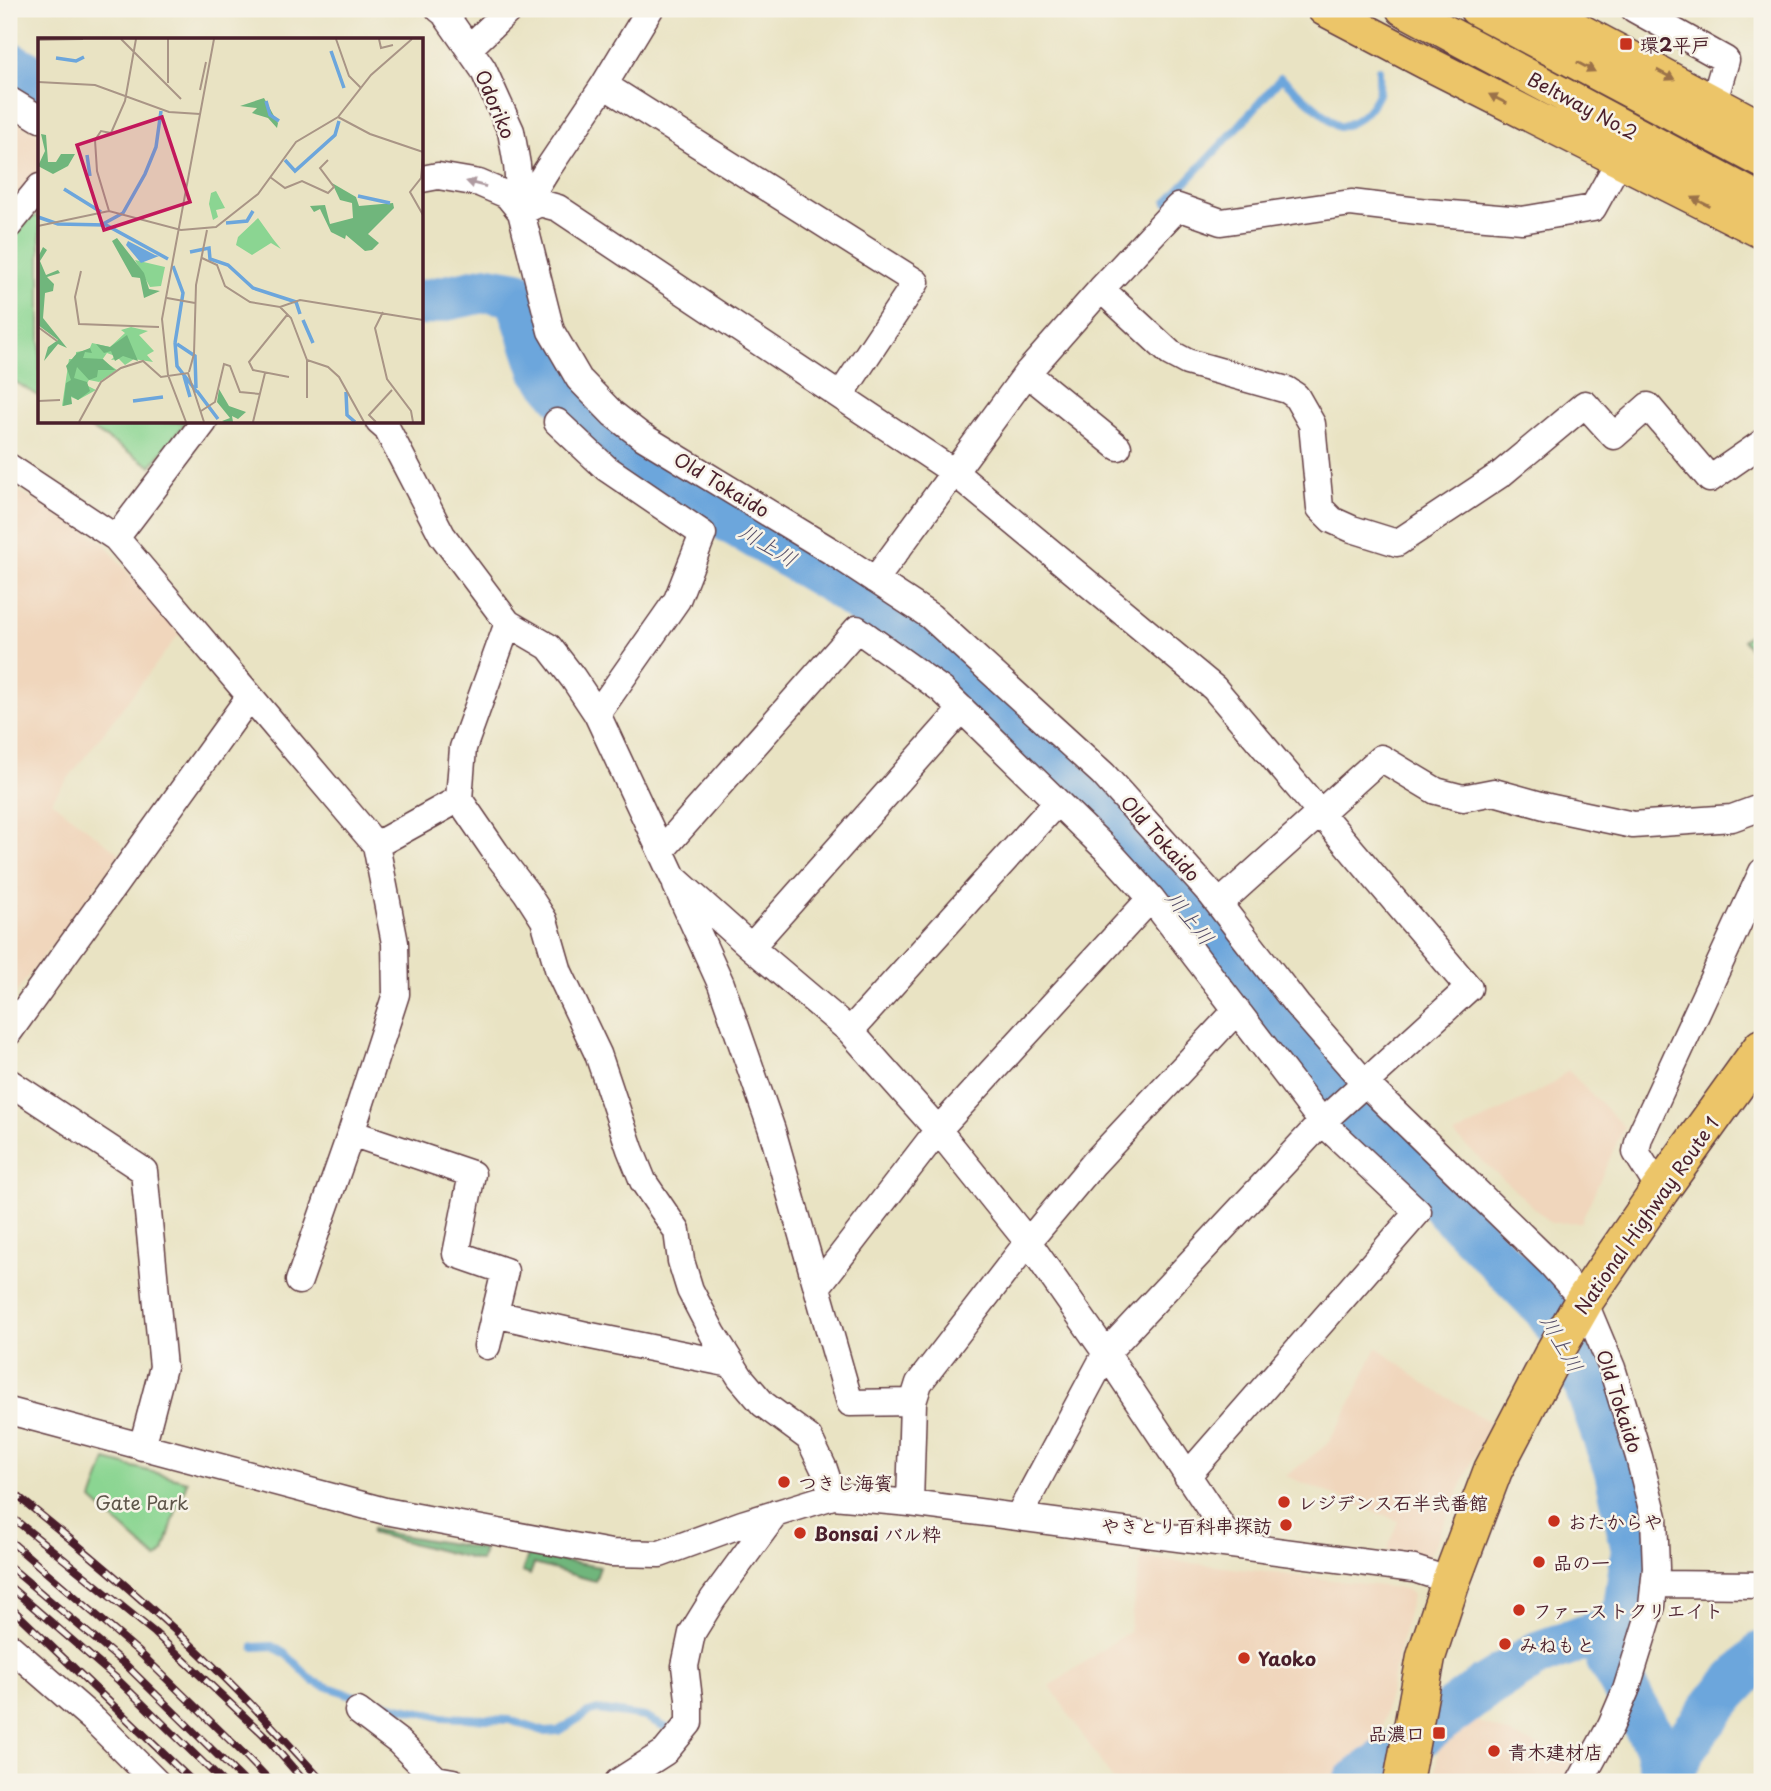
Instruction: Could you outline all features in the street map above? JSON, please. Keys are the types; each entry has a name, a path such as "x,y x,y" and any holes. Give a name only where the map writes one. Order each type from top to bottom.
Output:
{"highway":[{"name":"National Highway Route 1","path":"1404,1778 1426,1657 1493,1470 1578,1311 1660,1190 1762,1048"}],"main road":[{"path":"1324,9 1762,232"},
{"name":"Beltway No.2","path":"1403,9 1762,201"},
{"name":"Beltway No.2","path":"1476,9 1533,22 1762,161"},
{"path":"1533,22 1713,101 1762,128"}],"street":[{"name":"Odoriko","path":"439,9 483,69 511,131 521,212"},
{"path":"469,48 510,9"},
{"path":"521,212 650,9"},
{"path":"1634,9 1726,60 1713,101"},
{"path":"604,85 916,282 839,396"},
{"path":"9,100 38,118"},
{"path":"875,580 1027,373 1101,289 1178,208 1221,222 1351,203 1522,220 1593,208 1619,161"},
{"path":"424,179 438,176 479,183 507,195 521,212"},
{"path":"9,225 37,197"},
{"path":"521,212 540,203 558,208 954,472 1214,688 1469,988 1325,1119 1106,1353 1018,1517"},
{"name":"Old Tokaido","path":"521,212 551,331 586,396 640,435 831,551 930,616 1103,774 1219,904 1359,1088 1550,1264 1612,1368 1654,1517 1656,1567 1652,1606 1626,1690 1611,1725 1580,1782"},
{"path":"1101,289 1170,353 1187,362 1287,390 1296,397 1312,424 1320,508 1332,520 1352,529 1397,542 1501,474 1585,404 1614,436 1648,406 1710,479 1762,443"},
{"path":"1027,373 1118,447"},
{"path":"586,396 558,421 606,468 703,534 677,600 597,714"},
{"path":"116,538 202,424"},
{"path":"381,424 387,429 442,535 508,623 549,647 597,714 720,984 772,1130 850,1403 913,1402"},
{"path":"9,467 116,538 376,845 395,943 396,993 299,1281"},
{"path":"508,623 463,748 459,799 544,920 559,972 598,1054 643,1181 677,1231 681,1261 690,1290 713,1334 740,1377 762,1404 809,1438 833,1496"},
{"path":"661,851 857,629 942,690 1111,854 1151,898 1325,1119 1418,1212 1187,1476"},
{"path":"9,1032 250,696"},
{"path":"751,947 962,709"},
{"path":"1219,904 1381,758 1436,791 1463,798 1494,792 1548,807 1633,825 1732,818 1762,807"},
{"path":"376,845 459,799"},
{"path":"850,1031 1057,802"},
{"path":"1660,1190 1636,1152 1639,1138 1762,872"},
{"path":"673,877 850,1031 938,1130 1028,1242 1234,1545"},
{"path":"817,1287 938,1130 1151,898"},
{"path":"910,1503 913,1402 919,1383 1028,1242 1094,1163 1237,1010"},
{"path":"9,1082 144,1171 163,1367 142,1447"},
{"path":"351,1133 472,1174 456,1254 505,1271 487,1346"},
{"path":"495,1314 731,1364"},
{"path":"9,1411 384,1511 611,1553 660,1554 742,1524 833,1496 910,1503 1414,1569 1451,1581"},
{"path":"618,1782 665,1752 688,1723 689,1699 685,1666 692,1633 713,1599 776,1513"},
{"path":"1654,1584 1762,1585"},
{"path":"9,1646 94,1720 156,1782"},
{"path":"358,1711 399,1742 436,1779 453,1782"}],"shaded area":[{"path":"9,117 38,134 38,174 9,210"},
{"path":"9,485 102,541 179,634 51,801 120,854 9,1002"},
{"path":"1568,1070 1624,1127 1581,1222 1551,1223 1454,1135 1552,1084"},
{"path":"1377,1347 1425,1384 1490,1422 1430,1555 1387,1551 1398,1521 1286,1476 1326,1445 1342,1421"},
{"name":"Yaoko","path":"1141,1557 1406,1589 1412,1595 1387,1703 1378,1762 1348,1782 1114,1782 1050,1686 1129,1631"},
{"name":"青木建材店","path":"1472,1719 1573,1760 1561,1782 1434,1782 1439,1742"}],"green space":[{"path":"38,216 38,396 9,378 9,235 24,218"},
{"path":"83,424 184,424 151,466"},
{"path":"1762,624 1762,663 1743,640"},
{"name":"Gate Park","path":"106,1460 187,1481 164,1551 157,1559 92,1500"},
{"path":"372,1529 484,1549 481,1561 371,1533"},
{"path":"528,1555 600,1567 595,1581 534,1564 530,1575 522,1572"}],"waterway":[{"name":"川上川","path":"9,64 38,80"},
{"path":"1167,202 1281,78 1339,127 1357,119 1371,106 1379,91 1379,70"},
{"name":"川上川","path":"424,303 488,289 517,294 542,369 608,448 837,584 957,672 1138,852 1251,995 1335,1094 1546,1309 1562,1332 1583,1375 1617,1471 1634,1550 1626,1608 1616,1627 1609,1660 1656,1744 1665,1780"},
{"path":"852,593 854,588"},
{"path":"1357,1782 1486,1686 1538,1654 1616,1627"},
{"path":"254,1647 272,1646 287,1655 314,1682 360,1698 442,1717 509,1720 546,1732 558,1731 598,1710 645,1717 671,1730"},
{"path":"1664,1782 1693,1734 1726,1692 1762,1654"}],"railway":[{"path":"9,1489 108,1570 186,1640 246,1699 323,1782"},
{"path":"9,1515 155,1633 263,1734 305,1782"},
{"path":"9,1540 139,1652 271,1782"},
{"path":"9,1566 127,1666 245,1782"},
{"path":"9,1586 117,1679 223,1782"},
{"path":"9,1606 193,1782"}],"place":[{"name":"環2平戸","path":"1626,44"},
{"name":"つきじ海賓","path":"784,1482"},
{"name":"レジデンス石半弐番館","path":"1284,1502"},
{"name":"おたからや","path":"1554,1521"},
{"name":"やきとり百科串探訪","path":"1286,1525"},
{"name":"Bonsai バル粋","path":"800,1533"},
{"name":"品の一","path":"1539,1562"},
{"name":"ファーストクリエイト","path":"1519,1610"},
{"name":"みねもと","path":"1505,1644"},
{"name":"Yaoko","path":"1244,1658"},
{"name":"品濃口","path":"1439,1733"},
{"name":"青木建材店","path":"1494,1751"}]}
